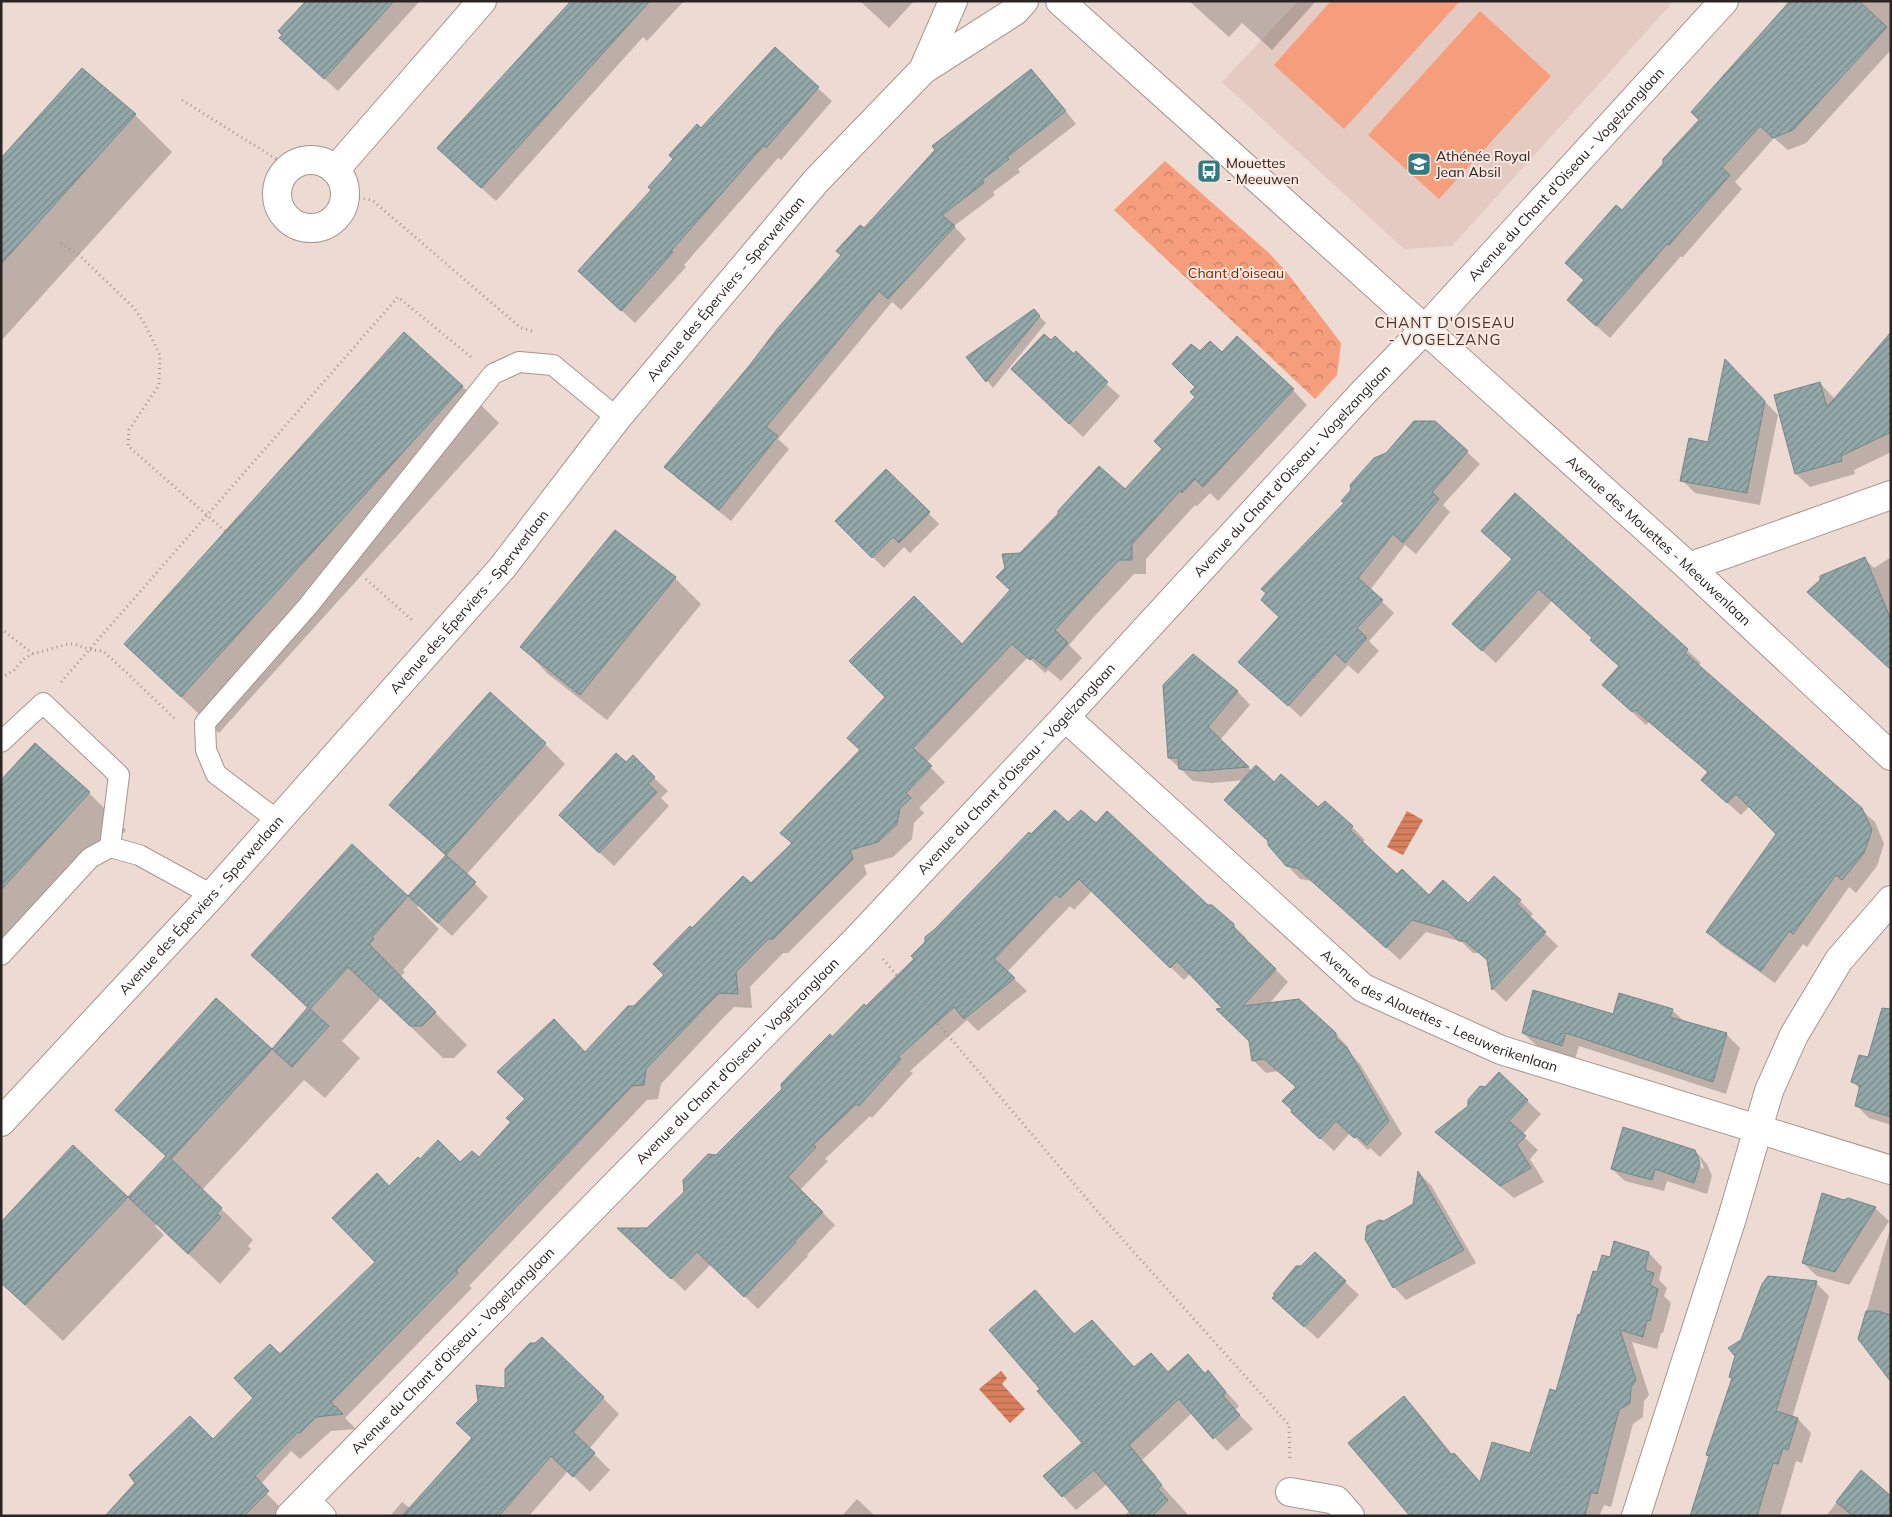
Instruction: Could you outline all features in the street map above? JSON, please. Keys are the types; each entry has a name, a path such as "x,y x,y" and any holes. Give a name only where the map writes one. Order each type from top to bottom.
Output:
{"street":[{"path":"335,170 482,1"},
{"name":"Avenue des Éperviers - Sperwerlaan","path":"923,70 953,1"},
{"name":"Avenue des Éperviers - Sperwerlaan","path":"1,1122 212,895 502,568 617,418 816,181 923,70 1015,11 1024,1"},
{"name":"Avenue des Mouettes - Meeuwenlaan","path":"1060,1 1689,567 1891,756"},
{"name":"Avenue du Chant d'Oiseau - Vogelzanglaan","path":"308,1510 852,944 1424,330 1724,1"},
{"path":"310,159 319,160 335,170 344,183 345,195 341,211 330,222 319,227 298,226 288,220 277,202 277,185 281,176 289,167 310,159"},
{"path":"1689,567 1891,495"},
{"name":"Avenue des Alouettes - Leeuwerikenlaan","path":"1065,717 1363,988 1501,1050 1891,1170"},
{"path":"1636,1516 1729,1227 1769,1091 1794,1035 1839,960 1891,900"},
{"path":"1290,1492 1336,1500 1350,1516"}],"lane":[{"path":"277,820 216,774 206,750 205,723 308,606 493,374 519,362 553,365 617,418"},
{"path":"1,742 43,703 119,775 110,847"},
{"path":"1,955 90,858 110,847 139,855 212,895"}],"path":[{"path":"182,100 289,167"},
{"path":"345,195 372,200 521,328"},
{"path":"61,243 78,254 134,308 143,321 160,356 159,385 129,430 128,446 225,532"},
{"path":"43,703 398,297 493,374"},
{"path":"382,593 413,620"},
{"path":"1,634 4,632 33,654"},
{"path":"1,678 13,671 25,658 68,644 75,644 90,650 103,651 128,672 206,750"},
{"path":"882,957 1098,1212 1289,1425 1290,1492"}],"shaded area":[{"name":"Athénée Royal Jean Absil","path":"1298,1 1674,1 1452,246 1404,249 1222,82"},
{"path":"1407,811 1423,820 1403,855 1387,847"},
{"path":"1001,1371 1007,1378 1002,1384 1025,1409 1010,1423 979,1389"}],"green space":[{"path":"1331,1 1460,1 1344,129 1274,65"},
{"path":"1480,11 1551,76 1439,199 1368,135"},
{"name":"Chant d’oiseau","path":"1165,161 1270,254 1288,274 1341,343 1337,375 1315,399 1114,210"}],"building":[{"path":"306,1 394,1 324,79 279,38 282,35 278,31"},
{"path":"571,1 650,1 481,188 437,148"},
{"path":"1790,1 1859,1 1887,27 1793,130 1773,138 1760,126 1722,168 1730,175 1596,326 1567,300 1584,280 1565,263 1616,205 1622,210 1663,164 1663,159 1699,120 1691,112"},
{"path":"775,47 819,87 766,148 764,145 621,311 578,271 651,190 648,187 673,159 669,155 697,124 701,128"},
{"path":"82,68 136,114 1,264 1,158"},
{"path":"1031,69 1066,111 1007,157 1009,159 982,180 984,183 942,215 955,226 888,299 879,291 766,427 778,436 719,510 664,467 749,366 778,328 841,255 836,251 860,225 864,228 935,150 932,146"},
{"path":"1034,309 1040,316 986,382 966,357"},
{"path":"404,332 463,386 181,697 124,644"},
{"path":"1891,332 1891,432 1841,456 1842,461 1795,474 1774,395 1820,382 1827,407"},
{"path":"1044,334 1051,340 1055,336 1074,354 1076,351 1108,382 1069,424 1011,369"},
{"path":"1237,336 1294,389 1203,487 1195,479 1182,493 1180,491 1132,544 1132,560 1119,560 1076,606 1055,630 1068,643 1046,668 1033,657 1030,660 1012,644 913,748 932,766 906,793 911,798 900,808 897,824 878,842 850,850 853,859 773,939 768,939 736,972 738,994 719,993 709,1003 646,1069 644,1085 632,1086 456,1270 458,1273 331,1402 343,1414 316,1417 300,1433 298,1432 255,1476 269,1491 244,1516 105,1516 135,1483 129,1475 190,1416 213,1439 253,1398 234,1378 270,1344 280,1354 375,1262 332,1218 377,1173 389,1186 418,1157 420,1159 438,1140 460,1162 472,1151 479,1157 511,1122 506,1118 525,1099 497,1072 554,1019 585,1052 628,1006 634,1006 664,975 653,964 690,926 692,928 743,876 751,883 792,843 780,833 860,750 847,738 885,697 849,661 914,596 962,644 1010,590 996,577 1005,568 1002,554 1020,553 1058,514 1058,511 1099,466 1125,489 1162,449 1154,441 1195,397 1190,392 1195,387 1172,364 1191,344 1200,351 1210,341 1222,352"},
{"path":"1725,359 1765,401 1747,493 1680,481 1689,438 1708,442"},
{"path":"1414,421 1435,421 1468,451 1432,492 1439,499 1403,543 1393,534 1358,578 1383,600 1357,628 1367,638 1345,663 1335,653 1288,706 1238,662 1279,617 1261,600 1266,593 1261,589 1344,503 1341,501 1351,490 1350,485 1374,458 1386,453"},
{"path":"886,469 930,512 899,543 893,537 872,558 835,521"},
{"path":"1515,493 1688,649 1685,653 1862,808 1872,830 1864,853 1842,880 1836,875 1793,934 1789,931 1761,971 1706,932 1776,834 1736,794 1727,803 1701,780 1708,772 1635,710 1632,712 1602,685 1619,666 1539,589 1482,651 1452,624 1512,559 1481,531"},
{"path":"615,530 676,577 580,695 520,647"},
{"path":"1865,557 1891,620 1891,670 1807,592 1820,580 1820,576"},
{"path":"1193,654 1238,691 1208,727 1249,767 1199,771 1179,769 1178,758 1168,758 1163,685"},
{"path":"490,692 546,743 446,855 389,805"},
{"path":"35,743 90,792 1,890 1,780"},
{"path":"616,753 626,762 633,755 655,777 648,784 657,792 599,853 559,815"},
{"path":"1256,765 1274,782 1281,774 1318,807 1325,801 1353,826 1350,830 1397,874 1402,869 1429,895 1443,880 1468,903 1494,876 1521,900 1517,904 1546,932 1492,990 1487,960 1465,941 1459,941 1447,930 1412,920 1386,948 1297,868 1286,866 1268,845 1268,841 1224,800"},
{"path":"1055,810 1068,822 1081,810 1096,823 1107,811 1208,905 1212,905 1234,924 1234,928 1276,969 1243,1006 1299,999 1336,1033 1336,1038 1348,1049 1389,1121 1367,1145 1357,1136 1354,1138 1336,1121 1320,1139 1282,1101 1296,1087 1264,1059 1252,1061 1249,1041 1216,1009 1222,1008 1177,961 1170,968 1079,879 1060,898 1056,894 994,959 1015,978 964,1019 954,1007 898,1057 901,1059 859,1106 856,1104 813,1145 816,1147 788,1177 823,1212 744,1297 697,1252 671,1279 617,1228 647,1228 684,1192 683,1180 708,1154 716,1155 782,1089 781,1084 830,1034 832,1037 864,1004 866,1006 914,959 911,956 925,942 925,937 1029,832 1031,834"},
{"path":"352,844 408,896 372,937 374,939 369,944 436,1012 422,1026 410,1026 348,967 310,1009 329,1026 292,1067 272,1049 308,1007 251,955"},
{"path":"446,855 476,882 438,923 408,896"},
{"path":"1533,990 1613,1014 1619,993 1673,1009 1670,1017 1727,1033 1713,1082 1566,1033 1562,1046 1522,1033"},
{"path":"216,998 272,1049 171,1159 222,1208 217,1213 221,1217 188,1254 128,1197 166,1156 115,1110"},
{"path":"1882,1008 1891,1009 1891,1117 1855,1106 1860,1085 1851,1082 1859,1055 1868,1057"},
{"path":"1499,1072 1528,1100 1509,1121 1526,1136 1517,1145 1531,1168 1500,1186 1435,1132 1468,1106 1468,1100 1480,1086 1485,1087"},
{"path":"1623,1127 1695,1150 1700,1163 1694,1183 1655,1169 1652,1180 1611,1169"},
{"path":"73,1145 128,1197 25,1305 1,1283 1,1222"},
{"path":"1418,1171 1464,1250 1393,1288 1365,1239 1367,1226 1379,1220 1384,1221 1413,1204"},
{"path":"1822,1193 1844,1200 1848,1198 1876,1207 1835,1272 1802,1263"},
{"path":"1614,1241 1649,1252 1645,1270 1654,1273 1650,1285 1658,1289 1650,1321 1647,1320 1643,1337 1620,1330 1636,1380 1631,1387 1630,1403 1619,1410 1597,1494 1591,1492 1585,1516 1410,1516 1348,1443 1404,1396 1451,1455 1454,1453 1480,1482 1492,1442 1530,1453 1550,1389 1556,1391 1578,1314 1580,1315 1593,1271 1597,1272 1602,1255 1610,1257"},
{"path":"1315,1252 1346,1281 1304,1327 1272,1298 1275,1295 1273,1294 1296,1266 1301,1266"},
{"path":"1768,1276 1817,1281 1776,1411 1798,1418 1788,1450 1783,1448 1778,1464 1773,1463 1757,1516 1690,1516 1709,1456 1706,1455 1732,1378 1729,1377 1735,1356 1728,1348 1741,1340 1762,1284"},
{"path":"1035,1290 1074,1334 1092,1320 1134,1367 1151,1353 1168,1372 1188,1354 1205,1374 1208,1370 1226,1392 1223,1396 1240,1415 1213,1439 1179,1399 1129,1445 1162,1485 1158,1489 1168,1500 1152,1516 1133,1516 1094,1470 1062,1497 1043,1476 1082,1443 1037,1391 1040,1389 989,1330"},
{"path":"1866,1311 1878,1311 1891,1315 1891,1382 1858,1339"},
{"path":"542,1337 604,1397 573,1432 595,1453 573,1477 551,1456 499,1516 402,1516 472,1438 456,1423 478,1401 476,1385 505,1388 505,1369 530,1343 535,1343"},
{"path":"1861,1470 1891,1496 1891,1516 1853,1516 1836,1502"}],"place":[{"name":"Athénée Royal Jean Absil","path":"1419,164"},
{"name":"Mouettes - Meeuwen","path":"1209,171"}],"district":[{"name":"CHANT D'OISEAU - VOGELZANG","path":"1445,330"}]}
